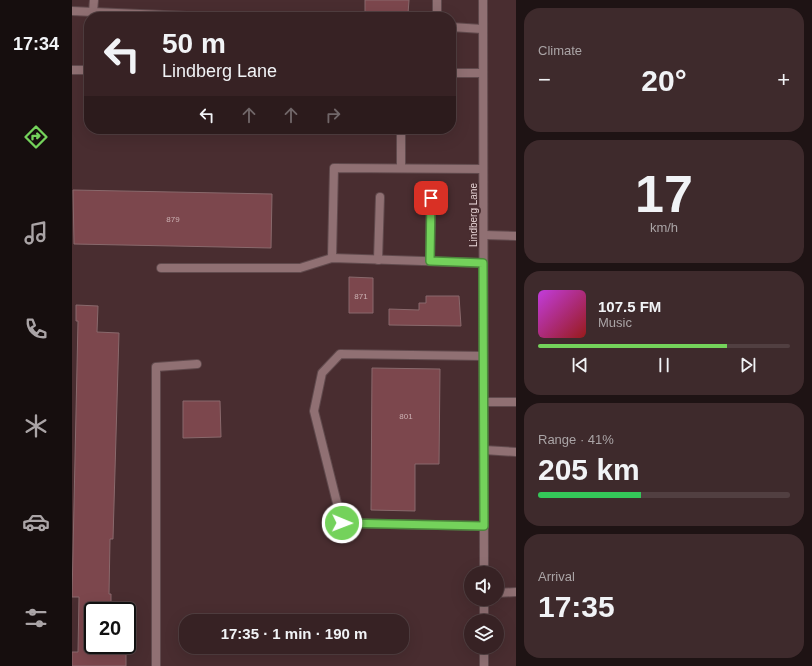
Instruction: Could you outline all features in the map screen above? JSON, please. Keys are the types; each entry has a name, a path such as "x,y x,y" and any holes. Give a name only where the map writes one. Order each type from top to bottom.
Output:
{"street":[{"path":"72,11 93,12 94,0"},
{"path":"437,0 437,12"},
{"name":"Lindberg Lane","path":"483,0 484,566"},
{"path":"456,28 482,29"},
{"path":"72,70 84,70"},
{"path":"456,73 482,73"},
{"path":"401,134 401,167"},
{"path":"332,258 334,168 401,167 483,169"},
{"path":"378,260 380,197"},
{"path":"430,261 431,198"},
{"path":"484,235 516,236"},
{"path":"161,268 300,268 311,266 332,258 483,263"},
{"path":"483,356 340,354 322,374 314,411 342,523 484,526"},
{"path":"156,666 156,367 197,364"},
{"path":"484,402 516,402"},
{"path":"484,450 516,452"},
{"path":"504,593 516,592"},
{"path":"484,654 484,666"}],"building":[{"path":"365,0 409,0 408,12 365,12"},
{"path":"73,190 272,194 271,248 74,244"},
{"path":"349,277 373,278 373,313 349,313"},
{"path":"426,296 459,296 461,326 389,325 389,309 419,310 419,303 426,303"},
{"path":"76,305 98,306 97,332 119,333 113,539 110,539 109,594 111,594 111,602 84,602 84,654 126,654 126,666 72,666 72,652 78,652 79,597 72,597 78,321 76,321"},
{"path":"372,368 440,369 439,464 415,464 415,511 371,510"},
{"path":"183,401 220,401 221,437 183,438"}],"route":[{"path":"342,523 484,526 483,263 430,261 431,198"}]}
